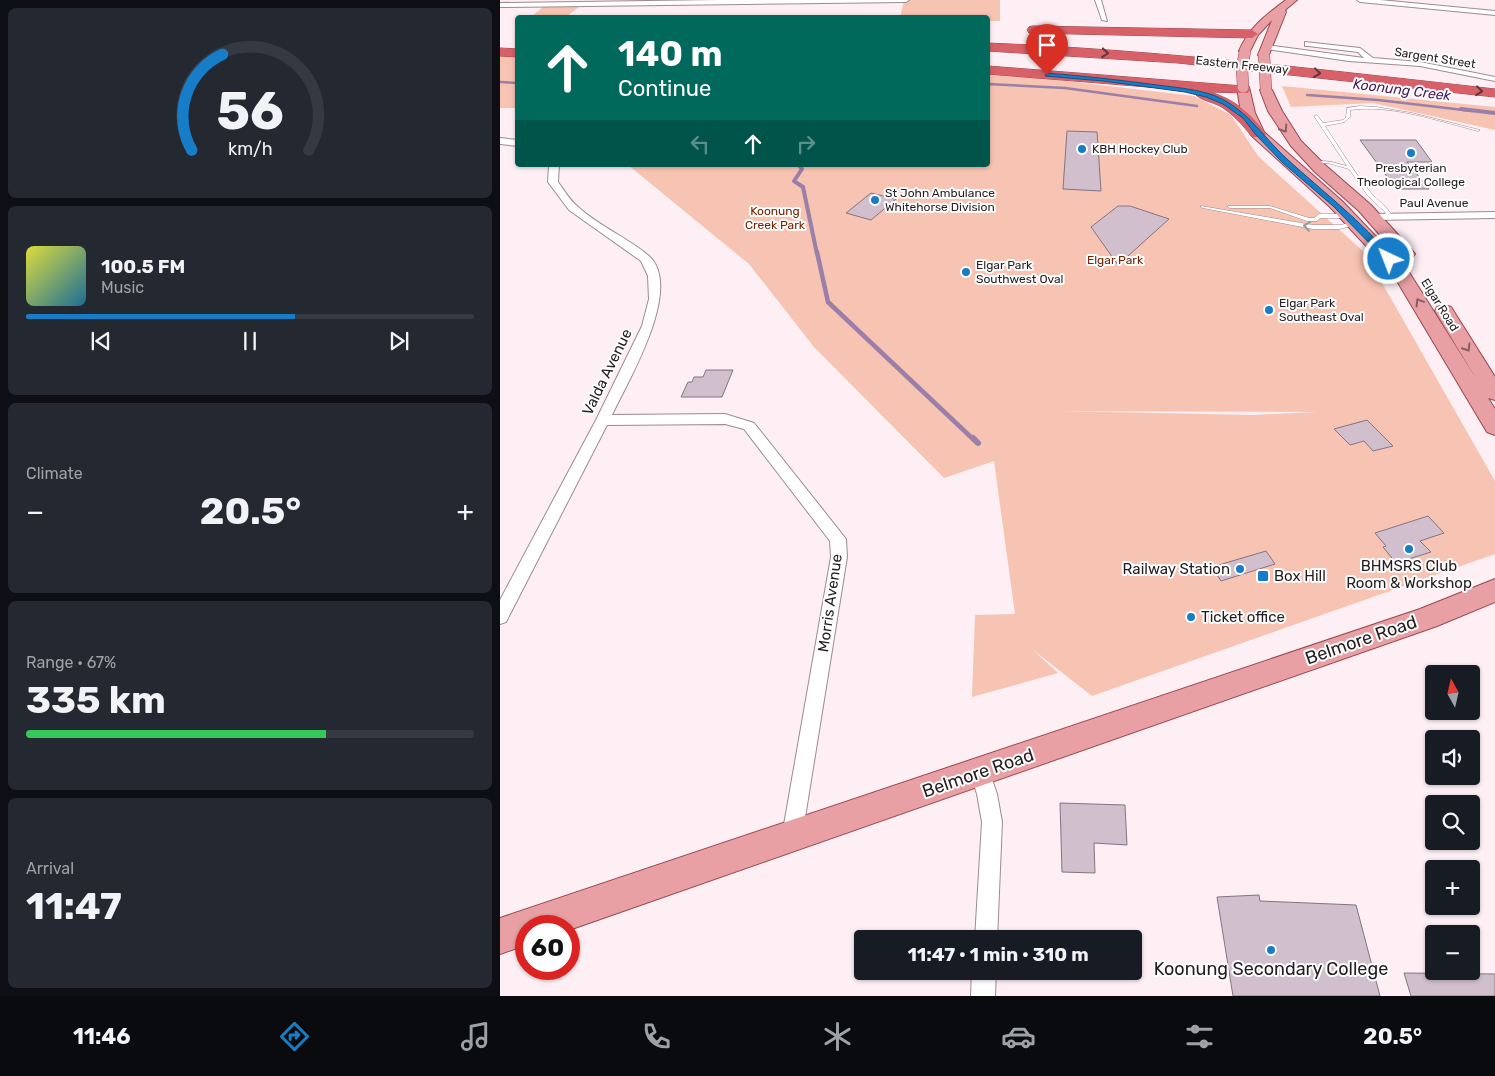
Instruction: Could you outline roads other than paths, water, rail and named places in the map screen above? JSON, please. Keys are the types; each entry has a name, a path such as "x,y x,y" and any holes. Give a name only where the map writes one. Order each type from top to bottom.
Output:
{"highway":[{"path":"1022,30 1154,32 1248,41"},
{"name":"Eastern Freeway","path":"990,47 1057,49 1207,61 1495,93"},
{"path":"500,54 515,54"},
{"name":"Eastern Freeway","path":"990,62 1149,73 1282,86"},
{"path":"990,70 1246,88"},
{"path":"1103,79 1208,95 1239,112 1258,134"},
{"path":"1352,93 1411,99"}],"main road":[{"name":"Elgar Road","path":"1289,2 1270,15 1248,41 1242,68 1248,113 1258,134 1351,220 1401,273 1490,400"},
{"name":"Elgar Road","path":"1289,2 1265,51 1265,84 1282,127 1311,163 1383,215 1413,262 1490,400 1495,427"},
{"path":"1248,41 1265,51"},
{"path":"1246,88 1265,84"},
{"name":"Elgar Road","path":"1311,163 1306,168 1321,184 1327,197"},
{"path":"1351,220 1383,215"},
{"name":"Belmore Road","path":"562,915 1427,618 1495,590"},
{"name":"Belmore Road","path":"1427,618 1495,603"},
{"name":"Belmore Road","path":"500,936 515,931"}],"street":[{"path":"500,5 574,2 906,0"},
{"path":"1098,0 1105,20"},
{"path":"1360,0 1495,13"},
{"name":"Sargent Street","path":"1308,44 1360,50 1371,61"},
{"name":"Sargent Street","path":"1265,51 1420,64 1495,79"},
{"path":"500,141 515,143"},
{"name":"Valda Avenue","path":"500,617 603,420 648,326 655,298 654,276 646,259 573,208 553,182 554,167"},
{"name":"Paul Avenue","path":"1383,215 1495,216"},
{"name":"Morris Avenue","path":"603,420 725,419 750,426 838,538 839,557 792,836"},
{"path":"980,772 987,794 992,822 986,930"},
{"path":"983,996 984,980"}],"lane":[{"path":"1322,124 1344,121 1348,117 1348,109 1357,108 1396,111 1478,130"},
{"path":"1316,116 1383,215"},
{"path":"1311,163 1328,162 1351,168"},
{"path":"1264,206 1310,220 1315,220 1319,216 1351,220 1313,227 1203,207 1264,206"}],"waterway":[{"name":"Koonung Creek","path":"500,82 515,83"},
{"name":"Koonung Creek","path":"990,84 1065,88 1197,106"},
{"name":"Koonung Creek","path":"1307,95 1378,100 1472,111"},
{"name":"Koonung Creek","path":"1461,109 1495,113"},
{"path":"800,167 802,169 794,181 803,187 817,254"},
{"path":"817,252 828,302 974,440"},
{"path":"973,438 978,443"}],"place":[{"name":"KBH Hockey Club","path":"1082,149"},
{"name":"Presbyterian Theological College","path":"1411,153"},
{"name":"St John Ambulance Whitehorse Division","path":"875,200"},
{"name":"Elgar Park Southwest Oval","path":"966,272"},
{"name":"Elgar Park Southeast Oval","path":"1269,310"},
{"name":"BHMSRS Club Room & Workshop","path":"1409,549"},
{"name":"Railway Station","path":"1240,569"},
{"name":"Box Hill","path":"1263,576"},
{"name":"Ticket office","path":"1191,617"},
{"name":"Koonung Secondary College","path":"1271,950"}],"park label":[{"name":"Koonung Creek Park","path":"775,218"},
{"name":"Elgar Park","path":"1115,260"}]}
